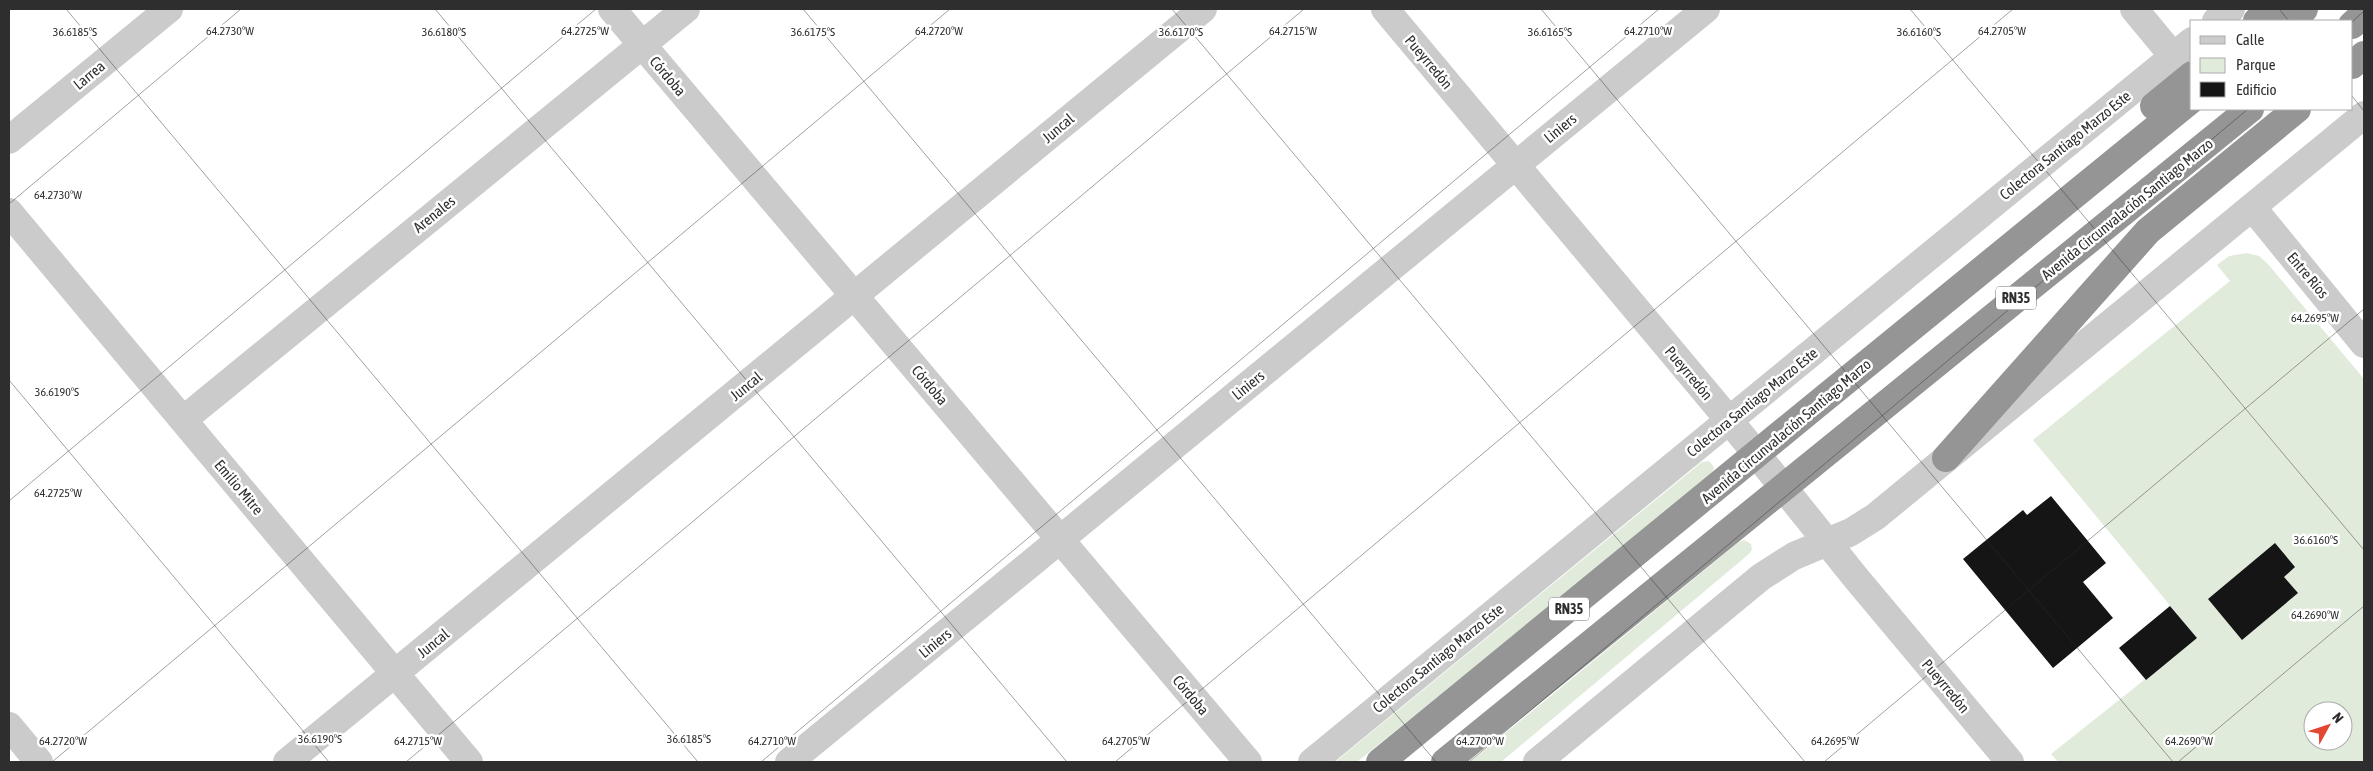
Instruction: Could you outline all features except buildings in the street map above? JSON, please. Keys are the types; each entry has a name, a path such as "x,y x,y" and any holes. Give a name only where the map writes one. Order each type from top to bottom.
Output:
{"highway":[{"path":"2258,20 2272,9"},
{"path":"2289,20 2304,9"},
{"path":"2353,23 2364,14"},
{"path":"2353,64 2364,54"},
{"path":"1959,286 2106,146 2186,57"},
{"name":"Avenida Circunvalación Santiago Marzo","path":"1380,762 1757,455 1959,286 2190,101"},
{"name":"Avenida Circunvalación Santiago Marzo","path":"1445,762 2249,110"},
{"path":"1946,458 2148,231 2296,110"}],"street":[{"name":"Larrea","path":"9,140 168,9"},
{"name":"Córdoba","path":"612,9 1248,762"},
{"name":"Arenales","path":"183,420 686,9"},
{"name":"Juncal","path":"287,762 1203,9"},
{"name":"Pueyrredón","path":"1385,9 1729,420 1826,542 2010,762"},
{"name":"Liniers","path":"789,762 1706,9"},
{"path":"2134,9 2186,57"},
{"path":"2217,20 2231,9"},
{"name":"Colectora Santiago Marzo Este","path":"1312,762 1729,420 2186,57"},
{"path":"1537,762 1761,577 1788,559 1851,532 1875,517 2364,115"},
{"name":"Entre Ríos","path":"2252,207 2364,343"},
{"name":"Emilio Mitre","path":"9,212 469,762"},
{"path":"9,726 39,762"}],"green space":[{"path":"2247,253 2259,256 2268,264 2364,379 2364,762 2058,762 2051,754 2197,638 2033,440 2230,281 2217,265 2229,256"},
{"path":"1709,461 1714,467 1712,474 1357,762 1335,762 1702,462"},
{"path":"1744,540 1751,544 1752,550 1749,554 1501,762 1470,762 1739,542"}]}
